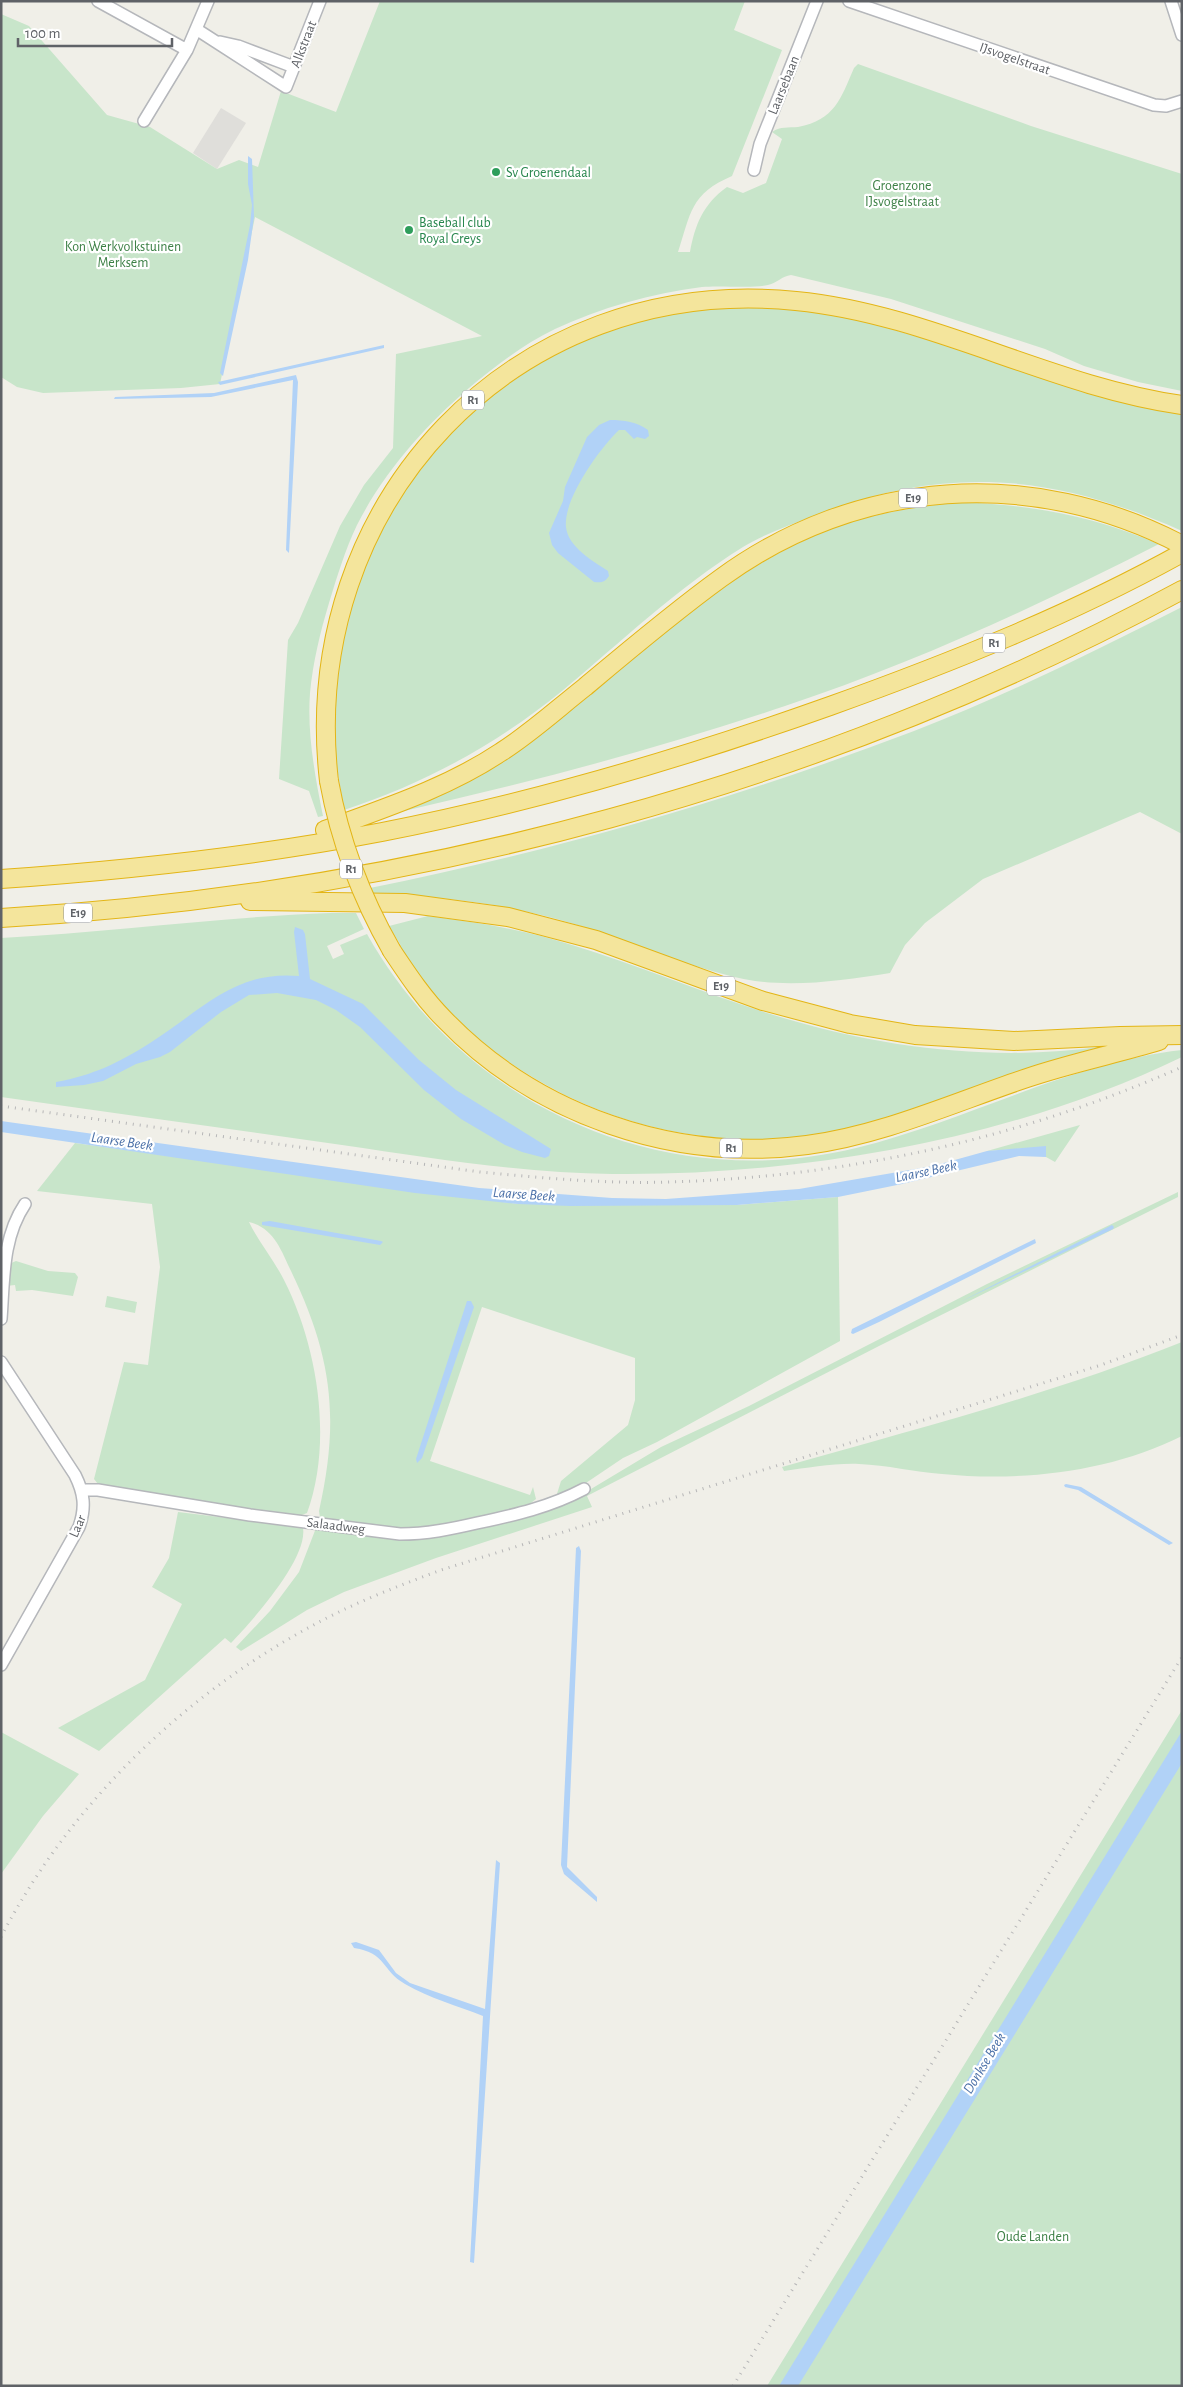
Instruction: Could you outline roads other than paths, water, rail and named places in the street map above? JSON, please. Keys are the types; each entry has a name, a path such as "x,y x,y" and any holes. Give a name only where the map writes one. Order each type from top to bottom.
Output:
{"highway":[{"name":"R1","path":"1179,1036 1029,1077 861,1134 783,1148 716,1147 667,1140 621,1128 565,1106 495,1064 445,1020 415,985 377,926 353,873 338,827 329,781 326,753 326,703 332,648 352,572 378,518 415,461 453,418 485,390 517,367 573,336 618,318 688,302 736,298 797,301 838,307 889,318 1089,382 1182,405"},
{"name":"E19","path":"270,850 454,780 524,736 661,624 722,577 770,546 830,519 876,505 912,498 948,494 993,493 1032,496 1075,504 1142,526 1182,545"},
{"name":"R1","path":"800,717 970,653 1077,606 1182,553"},
{"name":"E19","path":"1,918 79,913 189,901 351,876 541,836 689,795 816,753 939,705 1020,670 1125,620 1182,590"},
{"name":"E19","path":"1,879 144,867 270,850 382,832 568,789 681,756 800,717"},
{"name":"E19","path":"189,901 405,903 508,917 596,940 763,1001 850,1024 915,1035 1014,1041 1120,1036 1179,1036"}],"street":[{"path":"98,1 187,50"},
{"path":"144,121 187,50 208,1"},
{"name":"Alkstraat","path":"218,42 234,55 286,87 320,1"},
{"name":"Laarsebaan","path":"754,170 760,144 817,1"},
{"name":"IJsvogelstraat","path":"849,1 1154,105 1166,106 1182,101"},
{"path":"1171,1 1179,14 1182,35"},
{"path":"196,29 218,42 238,46 294,67"},
{"path":"1,1319 6,1256 10,1234 25,1204"},
{"name":"Laar","path":"1,1362 75,1475 82,1490 84,1507 79,1527 1,1665"},
{"name":"Salaadweg","path":"82,1490 98,1490 250,1515 400,1534 420,1534 534,1511 562,1501 584,1489"}],"water":[{"path":"248,156 252,159 254,217 248,260 223,376 220,373 250,225 252,205 248,184"},
{"path":"384,345 384,348 220,385 218,382"},
{"path":"296,375 298,382 289,553 286,550 293,380 211,397 114,399 115,397 214,393"},
{"path":"610,420 635,423 648,430 649,436 645,439 637,437 634,439 625,430 619,430 593,461 570,503 566,527 571,541 582,553 608,571 609,576 606,580 594,582 558,553 552,545 549,533 563,501 565,487 587,437 599,425"},
{"path":"295,927 303,930 305,934 310,979 363,1004 419,1060 456,1090 551,1149 549,1156 545,1158 505,1145 461,1119 424,1090 360,1027 336,1010 316,1000 277,993 249,995 221,1012 170,1052 160,1057 136,1064 103,1081 84,1085 56,1087 56,1082 94,1072 127,1057 219,995 237,986 255,979 276,976 299,976"},
{"name":"Laarse Beek","path":"1,1121 479,1188 612,1198 666,1199 799,1189 933,1166 987,1151 1046,1146 1046,1157 1019,1156 838,1197 737,1205 570,1206 518,1204 415,1193 1,1132"},
{"path":"270,1221 383,1242 380,1245 262,1225 262,1222"},
{"path":"1112,1225 1113,1229 960,1302"},
{"path":"1035,1239 1036,1243 879,1322 853,1334 851,1333 852,1329"},
{"path":"467,1301 471,1301 474,1307 422,1458 417,1463 416,1459"},
{"path":"1064,1485 1081,1487 1173,1543 1169,1545 1078,1490 1065,1487"},
{"path":"579,1546 581,1551 567,1867 597,1897 597,1902 564,1874 561,1865 576,1548"},
{"name":"Donkse Beek","path":"1182,1731 1182,1763 798,2386 779,2386"},
{"path":"496,1860 500,1863 474,2263 470,2262 483,2016 414,1989 397,1979 373,1954 354,1948 351,1943 356,1942 379,1950 396,1973 410,1983 485,2009"}],"railway":[{"path":"1,1106 480,1172 598,1181 669,1182 735,1179 801,1172 931,1150 995,1134 1058,1115 1182,1067"},
{"path":"1,1937 29,1887 62,1840 98,1796 138,1754 180,1715 226,1680 273,1648 323,1620 366,1599 441,1570 1101,1365 1182,1335"},
{"path":"733,2386 1182,1657"}],"place":[{"name":"Sv Groenendaal","path":"496,172"},
{"name":"Baseball club Royal Greys","path":"409,230"}],"park label":[{"name":"Groenzone IJsvogelstraat","path":"902,194"},
{"name":"Kon Werkvolkstuinen Merksem","path":"123,254"},
{"name":"Oude Landen","path":"1033,2236"}]}
